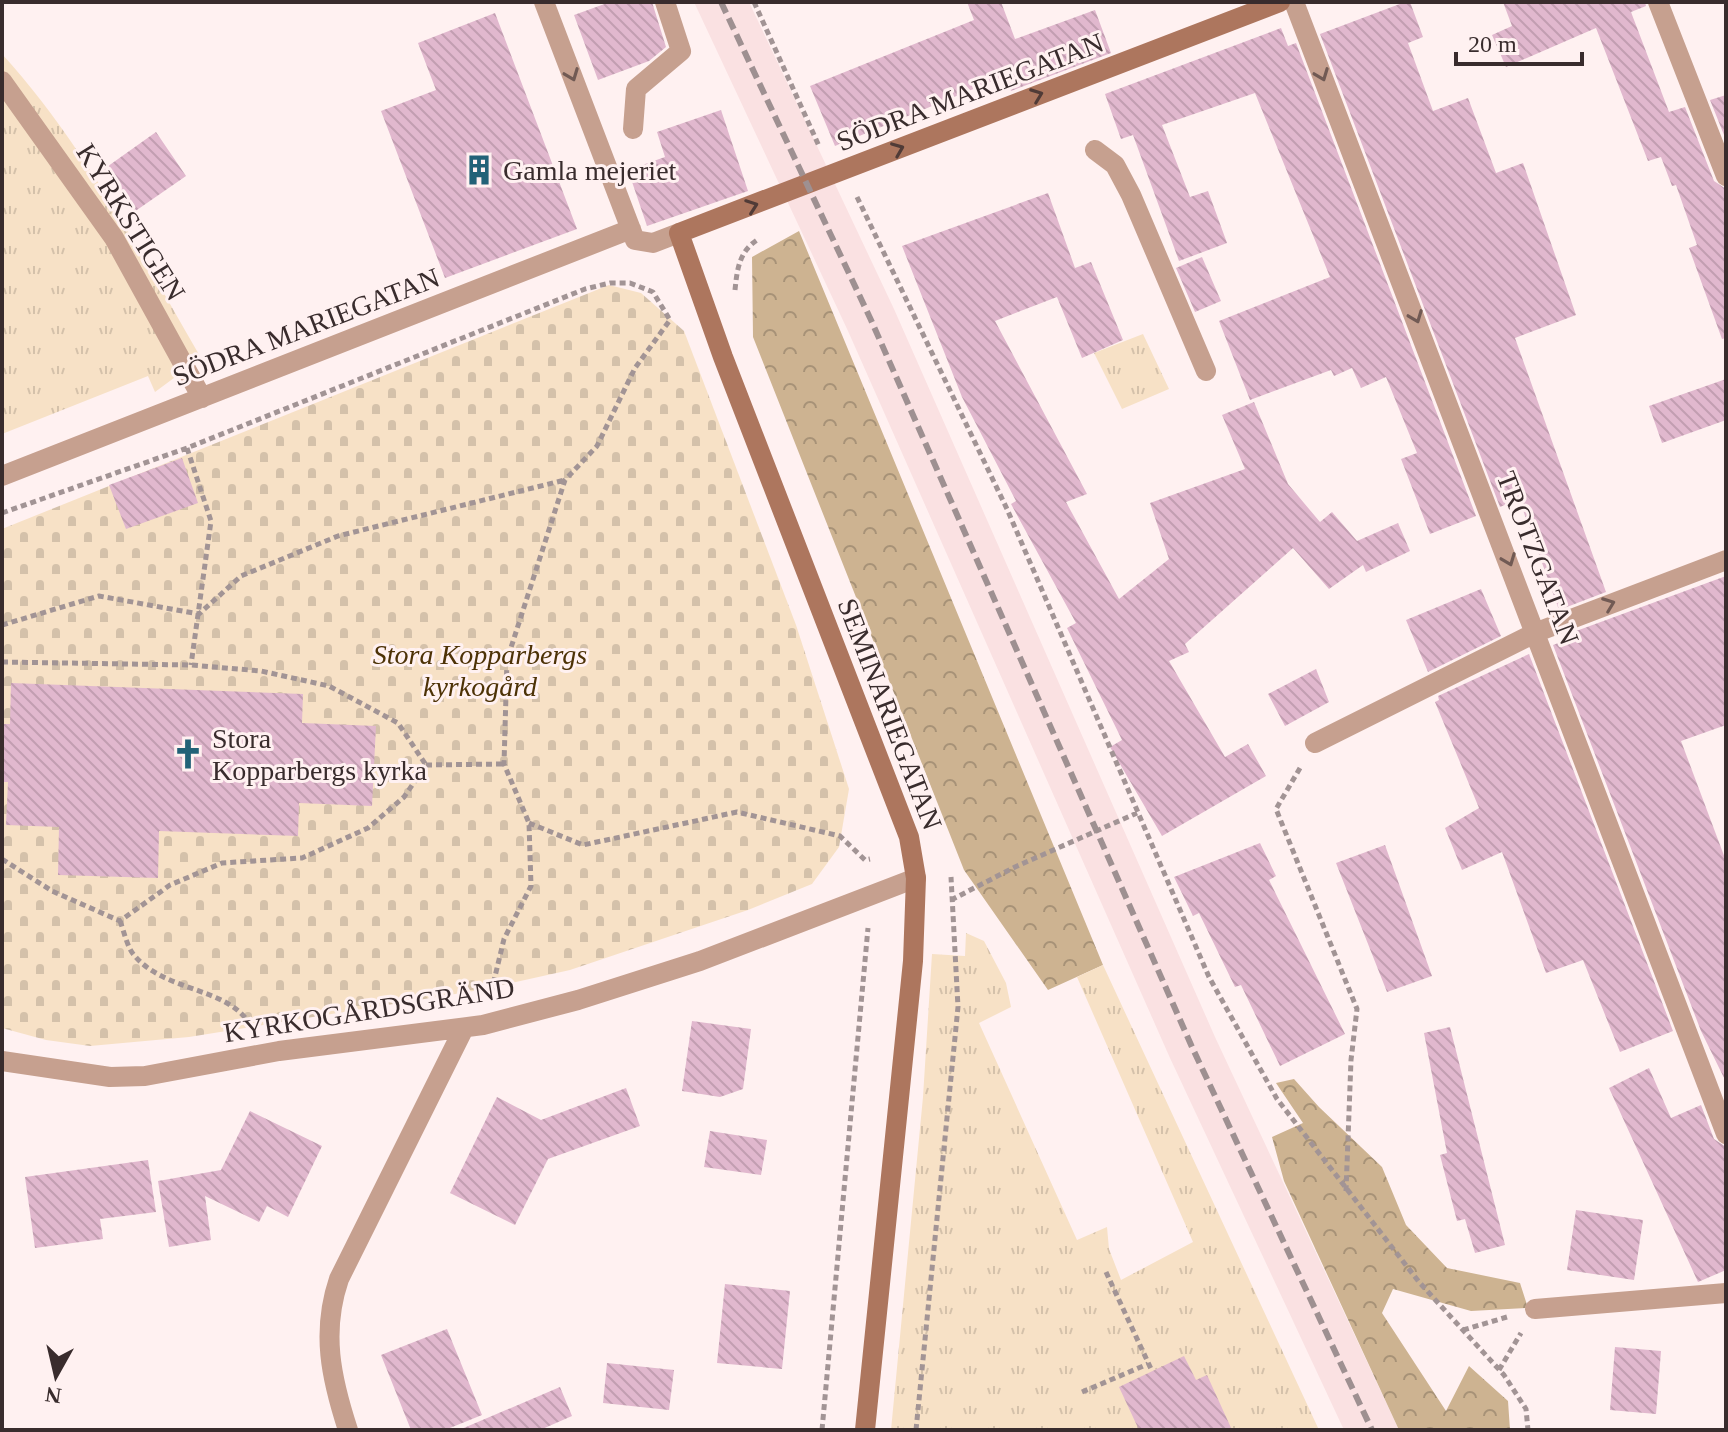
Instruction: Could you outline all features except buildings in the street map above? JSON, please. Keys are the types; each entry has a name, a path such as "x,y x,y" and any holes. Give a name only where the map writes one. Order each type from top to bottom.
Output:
{"street":[{"path":"544,2 635,240 653,243 679,233"},
{"path":"633,129 636,89 681,51 665,2"},
{"name":"SÖDRA MARIEGATAN","path":"679,233 1280,2"},
{"name":"TROTZGATAN","path":"1294,2 1537,632 1726,1134"},
{"path":"1658,2 1726,176"},
{"name":"KYRKSTIGEN","path":"2,81 114,238 202,398"},
{"path":"1095,150 1115,165 1131,195 1206,371"},
{"name":"SÖDRA MARIEGATAN","path":"2,476 631,229"},
{"name":"SEMINARIEGATAN","path":"679,233 911,850 916,878 913,961 865,1430"},
{"path":"1315,743 1537,632 1726,560"},
{"name":"KYRKOGÅRDSGRÄND","path":"2,1061 95,1075 145,1076 266,1054 473,1026 578,1000 700,961 916,878"},
{"path":"348,1430 327,1344 330,1305 339,1279 473,1026"},
{"path":"1535,1309 1726,1293"}],"path":[{"path":"754,2 832,176 854,191 1007,509 1209,977 1277,1099 1419,1282 1504,1375 1526,1409 1528,1430"},
{"path":"2,513 187,448 585,289 610,283 630,283 653,292 670,320 667,328 635,368 597,446 565,480 507,660 504,764 529,823 531,886 504,939 473,1026"},
{"path":"187,448 211,521 191,665"},
{"path":"199,614 241,576 338,536 565,480"},
{"path":"2,625 99,596 199,614"},
{"path":"2,662 191,665 261,671 329,686 398,723 426,765"},
{"path":"1315,743 1276,809 1357,1009 1351,1060 1346,1191"},
{"path":"426,765 504,764"},
{"path":"120,921 170,885 222,863 302,858 368,828 404,797 426,765"},
{"path":"529,823 583,845 737,812 840,836 865,860 871,895 822,1430"},
{"path":"951,900 1015,867 1137,813"},
{"path":"865,860 911,850"},
{"path":"2,859 52,891 120,921 134,955 171,983 221,1000 245,1015 266,1054"},
{"path":"1106,1272 1152,1371"},
{"path":"1082,1392 1148,1364"}],"shaded area":[{"path":"694,2 749,2 894,309 1215,1037 1399,1430 1344,1430 1170,1058 848,331"}],"green space":[{"path":"2,54 32,89 85,162 201,358 155,392 148,376 2,434"},
{"path":"799,231 1103,965 1048,990 964,870 753,337 752,257"},
{"name":"Stora Kopparbergs kyrkogård","path":"609,285 641,293 684,331 796,625 849,789 839,847 812,884 748,910 570,970 480,990 189,1037 90,1046 46,1040 2,1028 2,529"},
{"path":"1143,334 1169,389 1122,409 1094,353"},
{"path":"966,933 984,941 1006,983 1011,1007 979,1023 1077,1240 1107,1227 1109,1249 1121,1280 1193,1242 1077,977 1103,965 1319,1430 891,1430 923,1097 932,954 965,956"},
{"path":"1294,1079 1382,1167 1406,1225 1447,1268 1520,1283 1528,1308 1471,1311 1393,1289 1382,1313 1446,1411 1469,1366 1508,1401 1510,1430 1399,1430 1284,1181 1272,1137 1303,1123 1276,1083"}],"railway":[{"path":"721,2 871,320 1192,1047 1372,1430"}],"place":[{"name":"Gamla mejeriet","path":"479,170"},
{"name":"Stora Kopparbergs kyrka","path":"188,754"}]}
